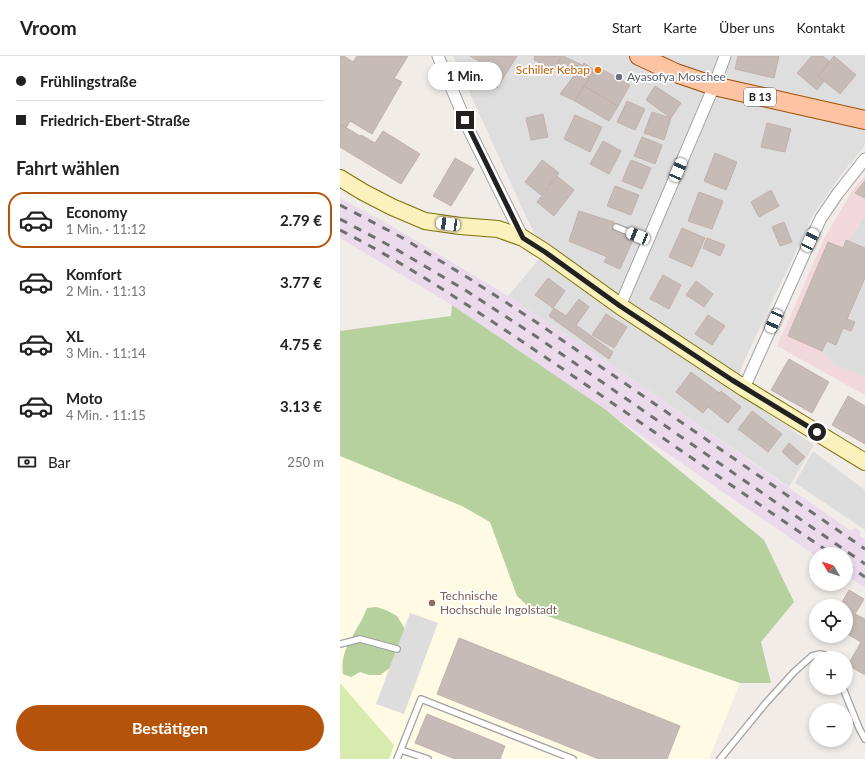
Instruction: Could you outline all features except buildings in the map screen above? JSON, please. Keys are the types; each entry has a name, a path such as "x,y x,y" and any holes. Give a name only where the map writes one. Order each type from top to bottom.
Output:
{"main road":[{"name":"B 13","path":"639,56 676,73 714,86 865,120"}],"street":[{"path":"438,56 470,132 523,238"},
{"path":"620,306 714,86 724,56"},
{"path":"744,388 821,218 838,193 865,159"},
{"path":"340,178 392,207 425,221 498,229 523,238 620,306 744,388 865,462"}],"lane":[{"path":"616,227 648,240"},
{"path":"340,644 360,639 396,649"},
{"path":"720,759 760,710 794,672 809,659"},
{"path":"846,695 865,739"},
{"path":"398,759 421,699 573,759"},
{"path":"401,750 428,759"}],"shaded area":[{"path":"453,56 865,56 865,145 838,179 813,215 746,357 738,380 745,398 814,445 789,487 508,296 545,252 528,221"},
{"path":"865,176 865,395 777,346 825,237 853,189"},
{"path":"340,198 390,225 508,296 588,349 850,530 856,528 860,531 860,536 865,539 865,588 853,580 853,547 809,547 809,551 452,305 340,238"},
{"path":"864,218 865,219 865,248 849,241"},
{"path":"865,278 865,377 833,364 822,351 827,341 836,345 843,328 851,331 855,322 847,319"},
{"path":"813,451 865,490 865,530 795,483"},
{"name":"Technische Hochschule Ingolstadt","path":"340,455 462,506 490,522 517,596 533,611 740,683 709,759 340,759"},
{"path":"410,613 438,623 404,714 376,704"}],"green space":[{"path":"452,305 606,410 764,540 794,602 761,642 771,683 740,683 533,611 517,596 490,522 462,506 340,456 340,331 451,316"},
{"path":"376,607 397,616 405,629 390,668 380,675 369,675 360,672 351,677 343,674 342,667 344,655 348,644 367,608"},
{"path":"340,683 394,745 389,759 340,759"}],"railway":[{"path":"340,205 401,237 470,279 536,322 865,549"},
{"path":"340,219 394,248 465,290 534,335 865,564"},
{"path":"340,230 369,245 481,314 822,547"},
{"path":"853,569 865,577"}],"place":[{"name":"Schiller Kebap","path":"598,70"},
{"name":"Ayasofya Moschee","path":"619,77"},
{"name":"Technische Hochschule Ingolstadt","path":"432,603"}],"route":[{"path":"465,120 523,238 620,306 744,388 817,432"}]}
